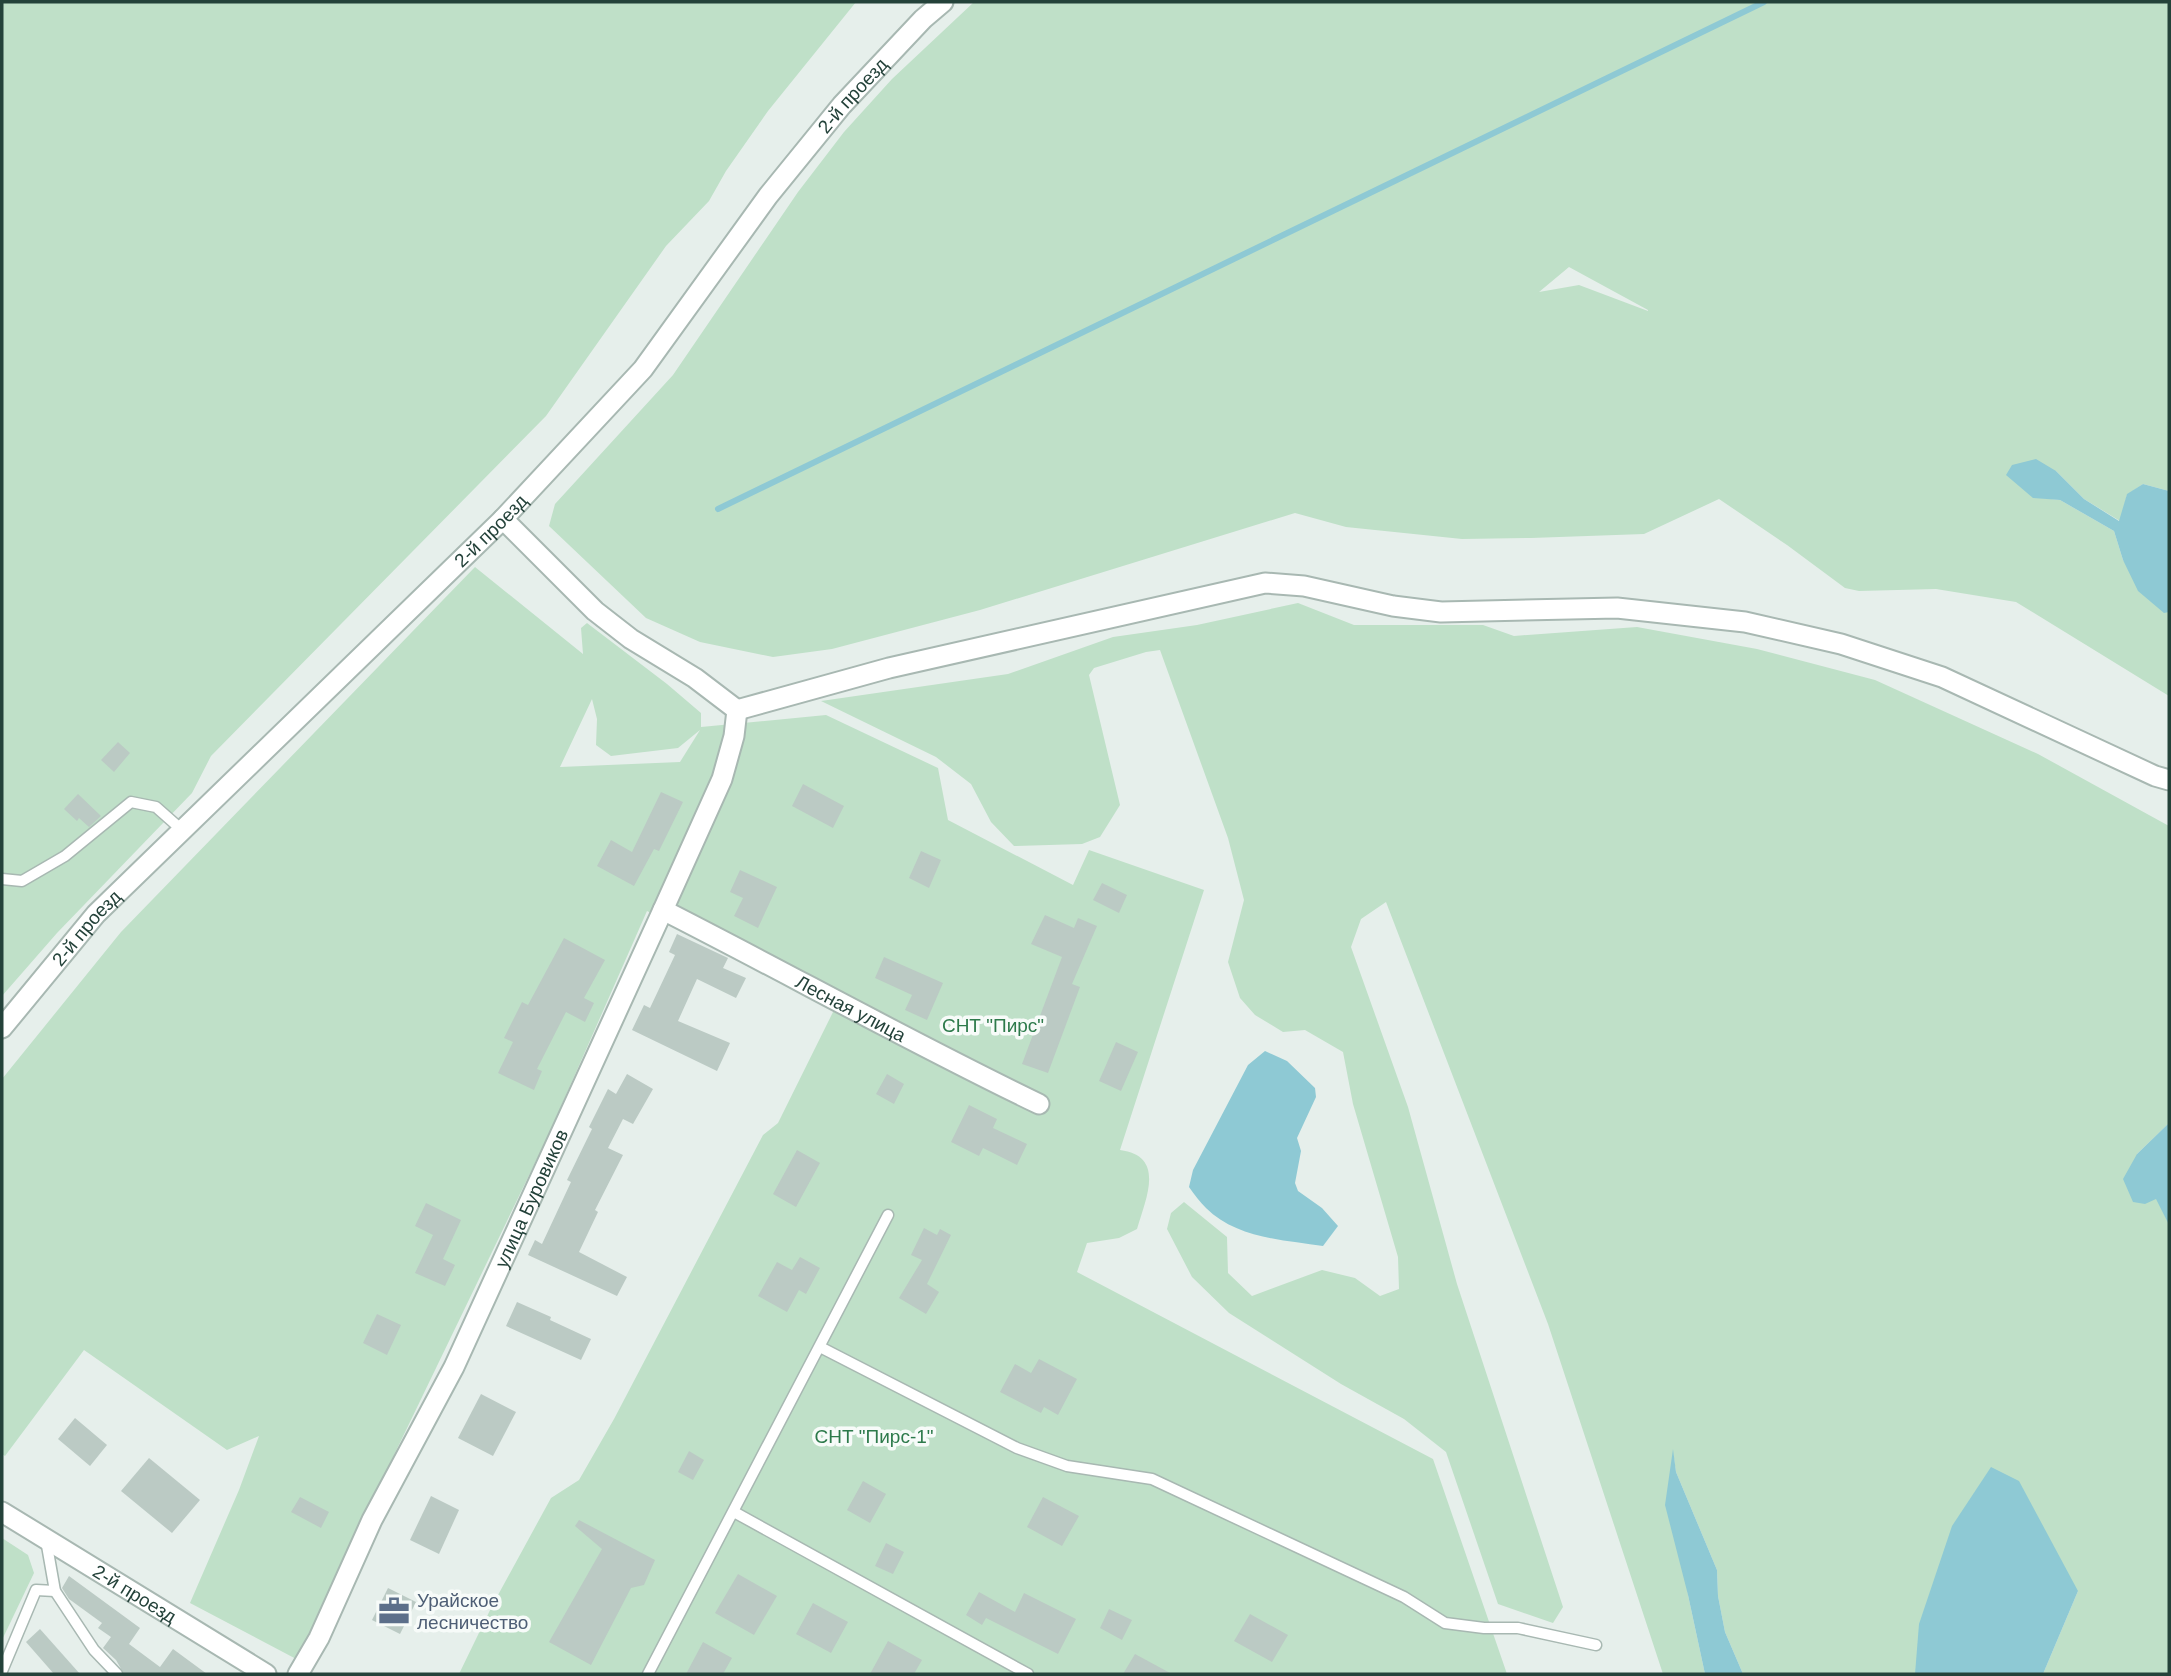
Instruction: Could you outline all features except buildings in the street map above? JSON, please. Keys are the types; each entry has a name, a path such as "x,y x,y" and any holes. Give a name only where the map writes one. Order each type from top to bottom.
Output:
{"street":[{"name":"2-й проезд","path":"2,1028 96,914 503,519 643,369 768,196 842,105 923,19 943,2"},
{"path":"503,519 596,611 631,639 695,678 737,710 889,667 1265,583 1304,586 1393,606 1441,612 1617,608 1745,622 1841,644 1942,677 2155,776 2169,780"},
{"name":"улица Буровиков","path":"298,1674 319,1638 372,1520 454,1367 663,910 722,779 734,736 737,710"},
{"name":"Лесная улица","path":"663,910 831,996 948,1060 1039,1104"},
{"name":"2-й проезд","path":"2,1512 266,1674"}],"lane":[{"path":"2,878 22,881 65,856 131,802 156,807 182,830"},
{"path":"648,1674 888,1215"},
{"path":"820,1347 1017,1448 1067,1465 1152,1479 1405,1597 1445,1623 1518,1629 1596,1645"},
{"path":"734,1512 1028,1674"},
{"path":"46,1539 55,1591 94,1650 117,1674"},
{"path":"2,1671 36,1590 55,1591"}],"green space":[{"path":"2,2 856,2 768,111 726,171 709,201 666,246 546,416 211,756 192,793 57,933 2,996"},
{"path":"974,2 2169,2 2169,491 2143,484 2127,495 2120,521 2084,499 2056,471 2033,497 2060,500 2114,531 2123,560 2164,612 2169,612 2169,696 2016,602 1936,589 1859,591 1845,588 1719,499 1644,534 1531,538 1462,539 1346,527 1295,513 980,610 832,649 773,657 700,642 646,618 549,526 555,504 673,375 798,192 844,132 892,79","holes":["1569,267 1648,310 1579,285 1539,292"]},
{"path":"475,567 583,654 581,628 587,623 701,713 701,727 826,715 938,768 948,820 1073,885 1089,850 1204,890 1120,1150 1134,1154 1148,1169 1148,1192 1137,1229 1119,1238 1087,1243 1077,1272 1433,1459 1507,1674 459,1674 492,1606 551,1498 579,1480 614,1419 763,1135 778,1123 835,1008 647,911 548,1136 367,1511 300,1661 190,1603 239,1490 259,1436 227,1450 84,1350 5,1456 2,1454 2,1079 121,932","holes":["592,699 597,719 596,745 611,756 678,748 700,730 680,762 560,767"]},
{"path":"1298,603 1354,625 1483,625 1514,636 1637,627 1757,649 1875,680 2038,754 2169,826 2169,1123 2137,1154 2169,1225 2169,1674 2043,1674 2078,1591 1915,1674 1743,1674 1725,1632 1718,1596 1717,1570 1676,1472 1673,1452 1688,1595 1705,1674 1663,1674 1548,1324 1386,902 1361,919 1351,947 1408,1107 1457,1284 1563,1607 1553,1623 1498,1604 1446,1452 1404,1419 1341,1384 1229,1313 1192,1277 1167,1229 1171,1213 1184,1202 1227,1237 1228,1273 1252,1296 1322,1270 1355,1278 1380,1296 1399,1289 1398,1257 1353,1104 1343,1052 1305,1030 1283,1032 1255,1015 1240,998 1228,962 1244,900 1228,838 1160,650 1094,668 1089,675 1120,805 1100,837 1082,844 1014,846 991,822 971,784 936,757 821,701 1008,674 1113,637 1197,625"},
{"path":"2,1538 28,1555 34,1573 2,1640"}],"water":[{"path":"2036,459 2056,471 2084,499 2119,521 2127,494 2143,484 2169,491 2169,612 2164,613 2138,591 2123,560 2114,531 2060,500 2033,498 2006,475 2012,465"},
{"path":"1265,1051 1287,1061 1315,1088 1316,1097 1297,1138 1301,1151 1295,1183 1298,1191 1322,1208 1338,1226 1323,1246 1261,1236 1231,1226 1206,1208 1189,1187 1193,1170 1248,1065"},
{"path":"2169,1123 2169,1225 2156,1199 2145,1204 2133,1202 2123,1179 2137,1154"},
{"path":"1673,1449 1676,1472 1717,1570 1718,1596 1725,1632 1743,1674 1705,1674 1665,1505"},
{"path":"1991,1467 2019,1481 2078,1591 2043,1674 1915,1674 1919,1624 1952,1526"}],"waterway":[{"path":"718,509 1764,2"}],"place":[{"name":"Урайское лесничество","path":"394,1611"}],"park label":[{"name":"СНТ \"Пирс\"","path":"993,1025"},
{"name":"СНТ \"Пирс-1\"","path":"874,1436"}]}
